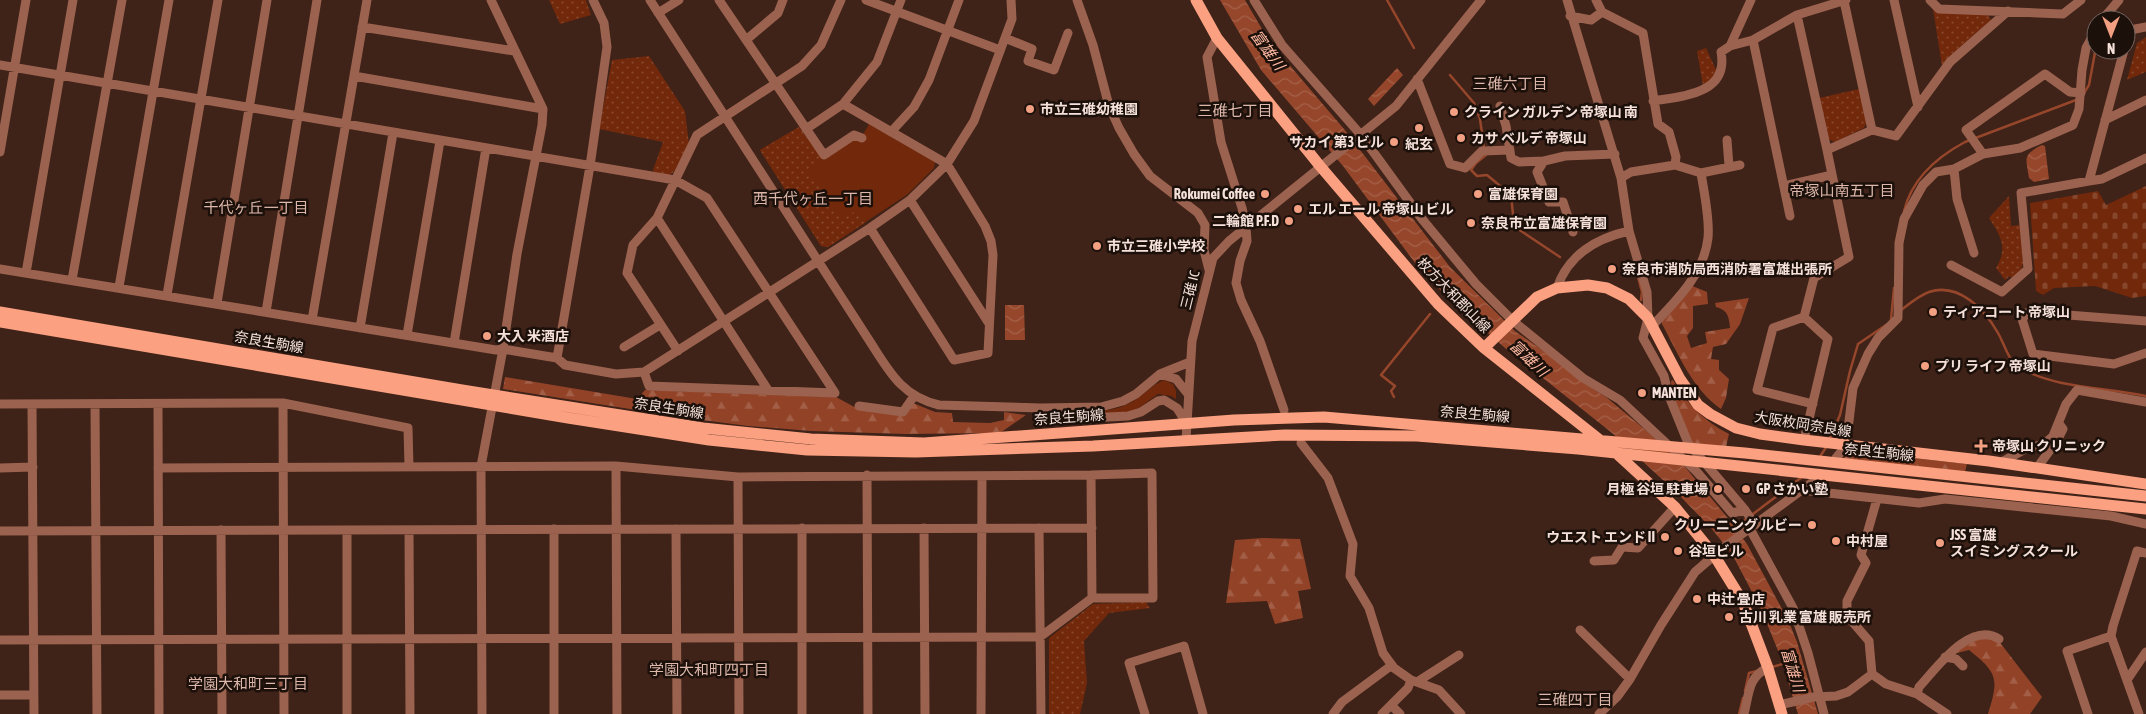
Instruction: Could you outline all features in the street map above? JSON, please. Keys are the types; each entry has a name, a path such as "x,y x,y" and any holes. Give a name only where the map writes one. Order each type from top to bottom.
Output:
{"main road":[{"name":"枚方大和郡山線","path":"1196,0 1217,38 1320,166 1438,304 1484,348 1632,467 1675,507 1714,555 1744,602 1768,668 1780,709"},
{"name":"大阪枚岡奈良線","path":"1484,348 1537,297 1557,288 1588,285 1607,288 1628,299 1651,322 1684,386 1698,405 1736,428 1760,434 1846,446 2000,463 2146,484"},
{"name":"奈良生駒線","path":"0,312 462,390 703,428 811,439 924,442 1234,420 1324,417 1561,436 2146,496"},
{"name":"奈良生駒線","path":"0,322 568,418 709,440 806,450 916,452 1013,450 1332,434 1417,436 1578,449 2146,509"}],"street":[{"path":"0,152 26,0"},
{"path":"26,273 73,0"},
{"path":"72,280 122,0"},
{"path":"119,287 169,0"},
{"path":"168,295 218,0"},
{"path":"217,303 267,0"},
{"path":"266,312 318,0"},
{"path":"312,320 367,0"},
{"path":"482,714 481,466 503,349 517,254 542,125 542,109 491,0"},
{"path":"557,358 590,166 607,47 604,23 593,0"},
{"path":"650,0 896,381 914,396 926,402 939,405 1041,408 1101,407 1123,401 1136,394 1160,374 1190,362"},
{"path":"658,13 679,0"},
{"path":"720,0 824,155 854,135 862,138"},
{"path":"746,40 778,13 783,0"},
{"path":"678,351 627,273 633,245 657,218 697,135 802,66 821,45 841,0"},
{"path":"866,0 1000,50"},
{"path":"806,130 843,104 877,62 901,0"},
{"path":"891,132 914,107 929,80 959,0"},
{"path":"0,269 496,350 503,349 557,358 566,365 616,374 644,372 870,228 910,200 946,164 974,121 1012,19 1011,0"},
{"path":"1077,0 1093,45 1109,106 1119,128 1134,154 1150,176 1198,213 1205,225 1204,250 1209,270"},
{"path":"1254,0 1282,45 1360,136 1440,241 1510,322 1584,378 1620,400 1697,472 1732,513 1745,510"},
{"name":"三碓 IC","path":"1186,440 1192,341 1213,258 1229,241 1396,106 1481,0"},
{"path":"1566,0 1621,178 1629,231 1647,292 1651,322"},
{"path":"1596,0 1602,12 1643,33 1658,124 1669,132 1676,157 1675,164"},
{"path":"1730,46 1751,0"},
{"path":"1653,101 1687,95 1707,89 1715,82 1722,66 1721,52 1730,46 1753,40 1797,15 1845,0 1872,130"},
{"path":"1894,0 1918,107"},
{"path":"1930,0 1932,5 1939,9 2063,14 2081,0"},
{"path":"2110,10 2119,0"},
{"path":"1828,150 1872,130 1896,136 1950,62 2008,11"},
{"path":"1570,16 1591,20 1602,12"},
{"path":"1797,15 1828,150 1849,257 1814,278 1804,317"},
{"path":"362,26 514,51"},
{"path":"1005,38 1032,49 1028,61 1054,70 1068,33"},
{"path":"1217,38 1207,57 1213,85 1216,118 1221,142 1242,208 1246,227 1247,241 1240,261 1236,283 1241,300 1260,341 1284,410"},
{"path":"1753,40 1790,216"},
{"path":"1836,458 1846,446 1853,388 1868,354 1878,338 1898,318 1899,243 1904,219 1923,185 1936,172 1954,169 1983,154 2020,148 2073,125 2079,109 2086,48"},
{"path":"2089,181 2121,60"},
{"path":"0,66 675,180 707,198 835,393 649,386 644,372"},
{"path":"1983,154 1966,130 2045,74 2070,92 2081,94"},
{"path":"354,76 542,109"},
{"path":"1417,79 1450,164 1465,168 1482,151 1510,150"},
{"path":"2105,120 2146,100"},
{"path":"843,104 946,164 986,226 993,254 988,323 988,353 954,360 870,228"},
{"path":"1500,106 1506,126 1511,158 1518,162 1544,161 1565,156 1614,154"},
{"path":"360,328 393,133"},
{"path":"1727,140 1729,166"},
{"path":"407,335 440,141"},
{"path":"454,343 486,148"},
{"path":"1951,265 2002,292 2028,269 2020,193 2102,179 2146,158"},
{"path":"1544,161 1537,172 1549,202 1563,202 1574,232"},
{"path":"1621,178 1631,172 1675,164 1700,173 1740,164"},
{"path":"1954,169 1956,198 1974,253"},
{"path":"1700,173 1704,192 1708,238 1702,261 1690,284 1651,322 1644,338 1664,376 1669,396 1688,443 1745,510 1793,608 1808,653 1817,697 1824,714"},
{"path":"1784,186 1832,175"},
{"path":"910,200 988,323"},
{"path":"657,218 768,390"},
{"path":"1557,288 1560,280 1578,254 1608,236 1629,231"},
{"path":"2146,321 2028,312 2022,319 2033,354 2114,364 2146,353"},
{"path":"1804,317 1828,339 1804,440"},
{"path":"1804,317 1773,328 1757,390 1813,404"},
{"path":"624,347 660,325"},
{"path":"1160,374 1176,379 1188,394"},
{"path":"2000,463 2027,448 2044,444 2053,436 2066,404 2077,390 2146,402"},
{"path":"858,406 904,412 914,396"},
{"path":"1041,408 1066,419 1111,417 1135,415 1158,401 1164,400 1178,408 1187,424"},
{"path":"283,403 284,714"},
{"path":"0,404 283,403 408,428 409,467"},
{"path":"32,404 34,714"},
{"path":"95,404 97,714"},
{"path":"158,404 159,714"},
{"path":"2037,468 2063,429 2059,424"},
{"path":"1301,442 1328,478 1353,544 1350,576 1369,608 1383,653 1392,665 1414,681 1439,690 1461,714"},
{"path":"0,640 1040,637 1092,598 1153,598 1152,473 982,476 738,476 616,466 158,468"},
{"path":"616,466 617,714"},
{"path":"0,468 33,467"},
{"path":"1091,475 1092,598"},
{"path":"738,476 739,714"},
{"path":"867,476 868,714"},
{"path":"982,476 982,714"},
{"path":"1599,714 1617,697 1630,679 1661,625 1695,572 1714,555 1814,481"},
{"path":"1801,490 1919,503 1945,499 2111,516 2146,524"},
{"path":"1876,499 1861,555 1866,563 1847,601 1850,618 1868,641 1872,674 1886,684 1917,694 1947,714"},
{"path":"1594,561 1614,560 1622,547 1638,548 1675,507"},
{"path":"802,528 802,714"},
{"path":"924,528 925,714"},
{"path":"1039,528 1041,714"},
{"path":"0,531 1092,528"},
{"path":"554,529 554,714"},
{"path":"676,529 677,714"},
{"path":"221,530 222,714"},
{"path":"347,530 347,714"},
{"path":"409,530 410,714"},
{"path":"2139,714 2111,636 2137,551 2146,553"},
{"path":"1580,630 1630,679"},
{"path":"1917,694 1919,687 1945,657 1967,641 1988,634 1999,639"},
{"path":"2088,714 2067,651 2111,636"},
{"path":"1145,714 1129,663 1184,646 1203,714"},
{"path":"2127,680 2146,652"},
{"path":"1382,714 1414,681 1459,655"},
{"path":"1945,657 1956,659 1963,666"},
{"path":"1334,714 1342,702 1392,665"},
{"path":"1744,714 1753,678 1758,672 1768,668"},
{"path":"1780,709 1795,701 1836,696 1848,692 1872,674"},
{"path":"0,695 34,695"},
{"path":"1391,705 1400,714"}],"green space":[{"path":"549,0 586,0 591,15 560,24"},
{"path":"1933,9 1988,14 1991,20 1950,56 1942,66"},
{"path":"2146,37 2146,72 2127,80 2132,60 2136,60 2137,43"},
{"path":"1706,48 1717,72 1713,80 1703,86 1697,51"},
{"path":"649,56 685,111 689,144 674,172 669,175 654,172 653,170 663,142 599,129 612,60"},
{"path":"1859,89 1867,121 1864,128 1835,142 1828,139 1819,98"},
{"path":"869,124 935,162 934,168 908,194 828,247 821,246 760,150 799,127 823,160 855,139 860,140"},
{"path":"799,127 823,160 808,171 840,218 856,211 865,223 828,247 821,246 760,150"},
{"path":"2146,186 2146,296 2132,298 2095,286 2054,288 2043,295 2036,291 2030,203 2098,191 2106,205"},
{"path":"2009,196 2011,226 2020,225 2023,263 2021,270 2012,278 2010,276 2005,280 1996,268 2002,254 2002,242 1989,218"},
{"path":"1690,285 1707,292 1708,304 1693,306 1693,328 1687,336 1691,348 1707,343 1705,332 1730,328 1727,314 1716,307 1715,303 1749,298 1740,324 1726,344 1713,347 1711,359 1719,360 1719,370 1729,379 1726,398 1721,409 1711,401 1694,381 1662,324 1662,319"},
{"path":"505,377 637,399 645,390 836,397 858,409 905,416 913,403 935,412 952,413 953,422 990,423 1004,420 1004,412 1026,415 1000,433 905,434 811,431 748,426 687,418 503,389"},
{"path":"1164,380 1173,384 1176,391 1176,399 1171,396 1158,394 1139,408 1129,412 1067,416 1067,413 1111,410 1135,400"},
{"path":"1673,380 1684,397 1697,411 1729,434 1726,447 1692,444 1672,393 1671,381"},
{"path":"1850,453 1867,453 1967,464 1965,472 1842,459"},
{"path":"1263,538 1300,539 1311,589 1298,591 1303,618 1275,624 1267,601 1226,603 1235,540"},
{"path":"1146,602 1150,608 1109,613 1084,641 1087,683 1080,714 1049,714 1049,638 1093,604"},
{"path":"1983,637 1998,640 2042,697 2030,714 1988,714 1994,692 1994,678 1991,671 1969,650 1949,655 1956,649"}],"water":[{"name":"富雄川","path":"1220,0 1245,0 1269,41 1344,129 1450,267 1515,331 1569,369 1579,380 1606,397 1648,432 1685,467 1727,517 1747,544 1789,622 1797,642 1818,714 1798,714 1781,658 1761,609 1732,554 1711,528 1679,495 1612,433 1505,348 1449,299 1418,267 1343,166 1261,70"},
{"path":"1397,68 1403,75 1374,106 1368,99"},
{"path":"2042,145 2045,146 2049,179 2034,182 2029,178 2027,158 2031,152"},
{"path":"1005,305 1024,305 1025,340 1005,340"}],"waterway":[{"path":"1387,0 1414,48"},
{"path":"2084,93 2089,85 2094,60"},
{"path":"1450,75 1474,103 1480,119 1484,148"},
{"path":"1904,211 1913,188 1919,179 1945,154 1965,142 2076,100"},
{"path":"1486,153 1471,170 1477,176 1487,175 1511,195 1514,224 1518,229 1560,257"},
{"path":"1638,277 1642,292 1641,300"},
{"path":"1891,319 1894,288"},
{"path":"1900,311 1917,298 1929,292 1951,291 1970,300 1986,315 1993,324 2012,361 2020,368 2035,375 2066,384 2146,396"},
{"path":"1394,397 1391,391 1395,386 1381,375 1430,314"},
{"path":"1830,438 1840,415 1858,344 1886,325"},
{"path":"1819,458 1827,446"},
{"path":"1731,526 1745,520 1802,477"},
{"name":"富雄川","path":"1772,667 1786,663"},
{"path":"1745,691 1749,673 1757,671"},
{"path":"1739,714 1743,698"}],"place":[{"name":"市立三碓幼稚園","path":"1030,109"},
{"name":"クライン ガルデン 帝塚山 南","path":"1454,112"},
{"name":"紀玄","path":"1419,128"},
{"name":"カサ ベルデ 帝塚山","path":"1461,138"},
{"name":"サカイ 第3 ビル","path":"1394,142"},
{"name":"Rokumei Coffee","path":"1265,194"},
{"name":"富雄保育園","path":"1478,194"},
{"name":"エル エール 帝塚山 ビル","path":"1298,209"},
{"name":"二輪館 P.F.D","path":"1289,221"},
{"name":"奈良市立富雄保育園","path":"1471,223"},
{"name":"市立三碓小学校","path":"1097,246"},
{"name":"奈良市消防局西消防署富雄出張所","path":"1612,269"},
{"name":"ティアコート 帝塚山","path":"1933,312"},
{"name":"大入 米酒店","path":"487,336"},
{"name":"プリ ライフ 帝塚山","path":"1925,366"},
{"name":"MANTEN","path":"1642,393"},
{"name":"帝塚山 クリニック","path":"1981,446"},
{"name":"月極 谷垣 駐車場","path":"1718,489"},
{"name":"GP さかい塾","path":"1746,489"},
{"name":"クリーニング ルビー","path":"1812,525"},
{"name":"ウエスト エンド II","path":"1665,537"},
{"name":"中村屋","path":"1836,541"},
{"name":"JSS 富雄 スイミング スクール","path":"1940,543"},
{"name":"谷垣ビル","path":"1678,551"},
{"name":"中辻 畳店","path":"1697,599"},
{"name":"古川 乳業 富雄 販売所","path":"1729,617"}],"district":[{"name":"三碓六丁目","path":"1510,83"},
{"name":"三碓七丁目","path":"1235,110"},
{"name":"帝塚山南五丁目","path":"1842,190"},
{"name":"西千代ヶ丘一丁目","path":"813,198"},
{"name":"千代ヶ丘一丁目","path":"256,207"},
{"name":"学園大和町四丁目","path":"709,669"},
{"name":"学園大和町三丁目","path":"248,683"},
{"name":"三碓四丁目","path":"1575,699"}]}
